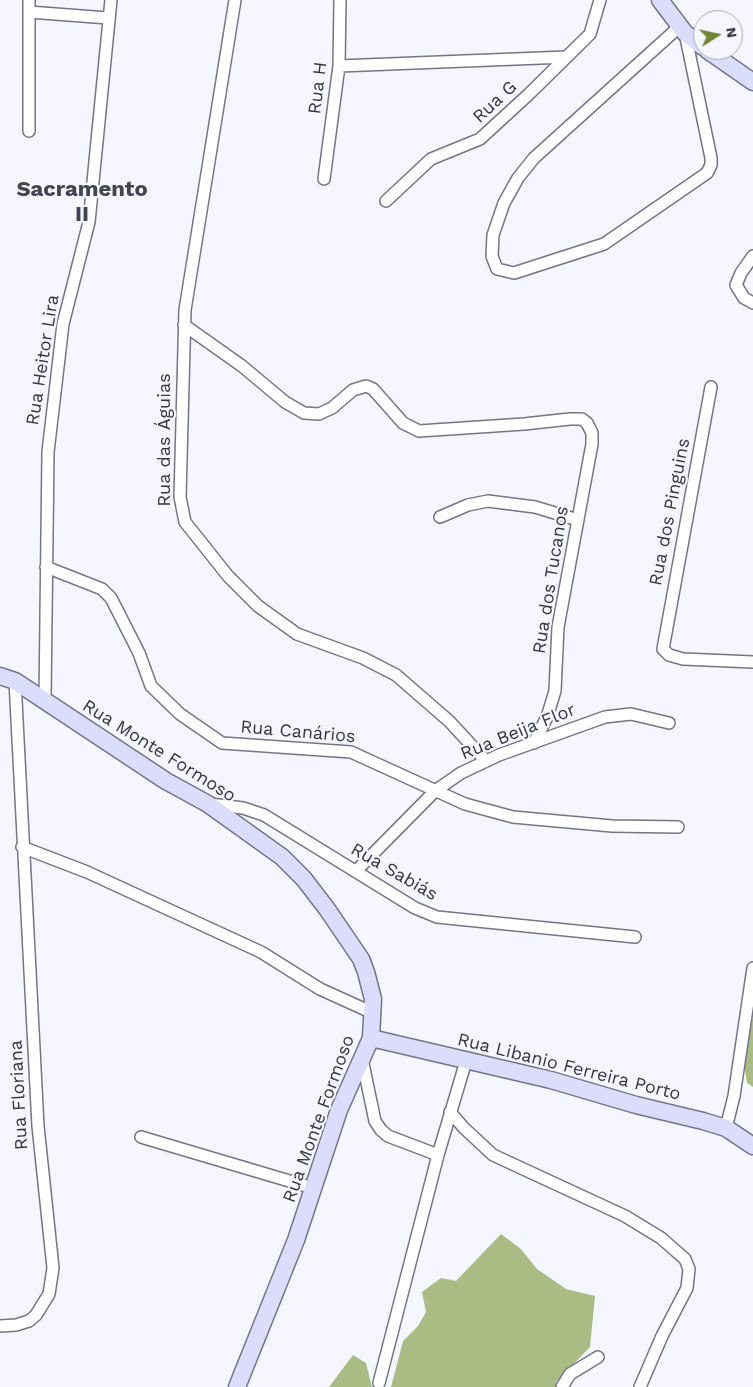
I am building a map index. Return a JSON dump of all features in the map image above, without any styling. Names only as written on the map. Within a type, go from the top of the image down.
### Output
[{"type":"street","name":"Rua Heitor Lira","points":[[44,699],[46,483],[54,390],[63,324],[89,222],[102,107],[111,0]]},
{"type":"street","name":"Rua das Águias","points":[[235,0],[188,287],[184,325],[180,497],[185,522],[228,576],[271,616],[297,634],[363,658],[396,675],[449,721],[486,761]]},
{"type":"street","name":"Rua H","points":[[324,179],[340,66],[340,0]]},
{"type":"street","name":"Rua G","points":[[386,201],[431,159],[483,136],[590,34],[600,0]]},
{"type":"street","points":[[660,0],[682,30],[693,39]]},
{"type":"street","points":[[29,131],[29,6],[108,18]]},
{"type":"street","points":[[682,30],[711,158],[711,165],[707,173],[604,244],[514,273],[497,269],[492,256],[494,235],[504,203],[518,178],[534,158],[682,30]]},
{"type":"street","points":[[340,66],[566,57]]},
{"type":"street","points":[[721,60],[753,82]]},
{"type":"street","points":[[753,256],[741,273],[736,285],[744,298],[753,302]]},
{"type":"street","name":"Rua dos Tucanos","points":[[184,325],[242,366],[285,402],[304,413],[319,414],[332,408],[353,390],[366,386],[373,390],[403,423],[419,431],[570,419],[586,421],[592,433],[592,444],[558,627],[553,699],[534,743]]},
{"type":"street","name":"Rua dos Pinguins","points":[[711,387],[663,643],[665,652],[683,659],[753,662]]},
{"type":"street","points":[[440,518],[468,505],[488,501],[535,507],[578,520]]},
{"type":"street","name":"Rua Canários","points":[[46,567],[102,590],[110,598],[139,653],[151,686],[180,714],[222,743],[351,752],[364,756],[434,791],[476,808],[513,816],[612,826],[678,827]]},
{"type":"street","name":"Rua Monte Formoso","points":[[7,678],[44,699],[166,781],[208,804],[282,857],[304,878],[361,960],[370,984],[373,1013],[371,1038],[339,1110],[296,1240],[236,1387]]},
{"type":"street","name":"Rua Floriana","points":[[0,1326],[16,1324],[29,1320],[36,1315],[49,1294],[53,1268],[40,1154],[22,847],[7,678]]},
{"type":"street","name":"Rua Beija Flor","points":[[356,871],[434,791],[455,776],[486,761],[596,720],[619,714],[651,717],[669,723]]},
{"type":"street","name":"Rua Sabiás","points":[[208,804],[243,808],[264,815],[414,908],[437,916],[635,937]]},
{"type":"street","points":[[22,847],[87,872],[254,948],[320,989],[373,1013]]},
{"type":"street","points":[[726,1128],[734,1096],[753,968]]},
{"type":"street","name":"Rua Libanio Ferreira Porto","points":[[371,1038],[551,1080],[726,1128],[753,1146]]},
{"type":"street","points":[[362,1059],[375,1121],[381,1130],[388,1136],[438,1155]]},
{"type":"street","points":[[379,1383],[438,1155],[466,1061]]},
{"type":"street","points":[[450,1112],[493,1155],[625,1216],[660,1238],[685,1260],[689,1269],[688,1288],[662,1336],[640,1387]]},
{"type":"street","points":[[141,1137],[313,1188]]},
{"type":"street","points":[[562,1387],[570,1374],[598,1357]]},
{"type":"green space","points":[[753,1017],[753,1087],[747,1083],[742,1051]]},
{"type":"green space","points":[[501,1234],[521,1249],[537,1269],[566,1289],[595,1296],[590,1347],[556,1382],[557,1387],[391,1387],[403,1341],[418,1326],[426,1312],[422,1292],[441,1278],[456,1281]]},
{"type":"green space","points":[[353,1355],[366,1363],[372,1387],[329,1387]]},
{"type":"district","name":"Sacramento II","points":[[82,202]]}]
